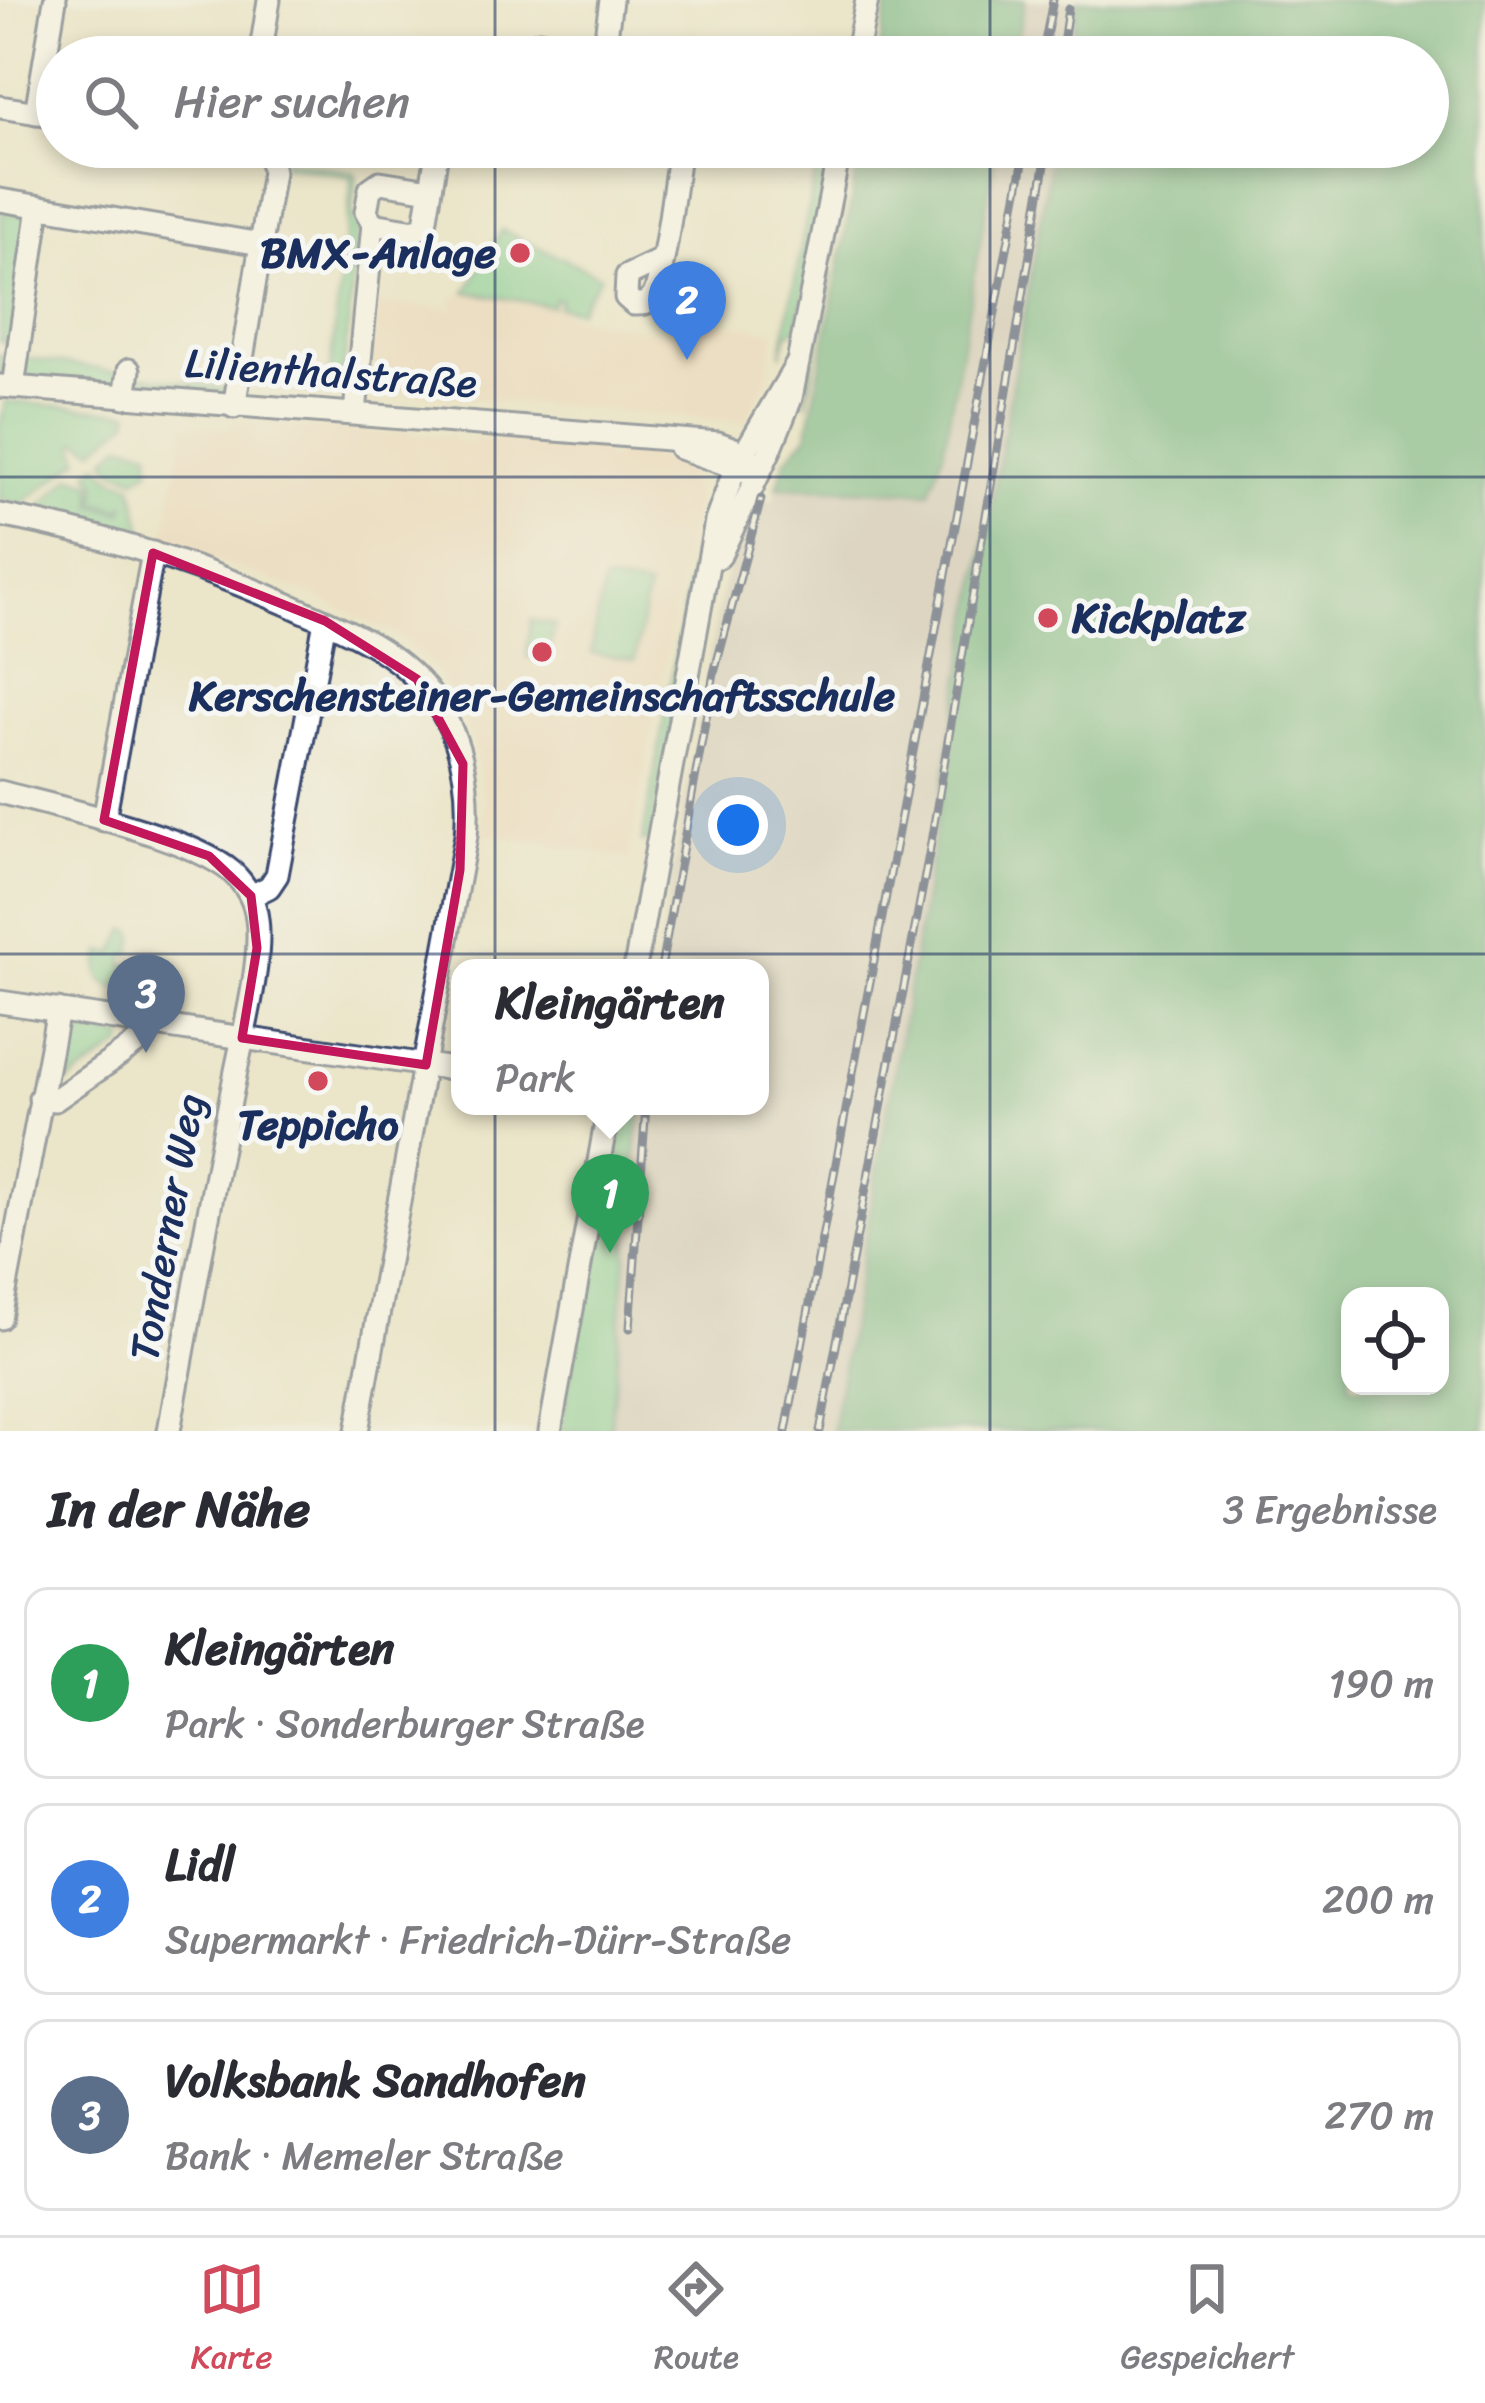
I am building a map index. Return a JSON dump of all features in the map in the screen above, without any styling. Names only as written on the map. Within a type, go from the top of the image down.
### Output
[{"type":"street","points":[[52,36],[55,0]]},
{"type":"street","points":[[263,36],[269,0]]},
{"type":"street","points":[[611,0],[613,36]]},
{"type":"street","points":[[860,36],[867,0]]},
{"type":"street","points":[[0,107],[36,112]]},
{"type":"street","points":[[234,406],[271,168]]},
{"type":"street","points":[[373,224],[415,231],[425,224],[434,168]]},
{"type":"street","points":[[661,260],[676,168]]},
{"type":"street","points":[[708,579],[786,412],[830,250],[838,168]]},
{"type":"street","points":[[355,413],[373,224],[366,212],[370,189],[380,182],[430,194]]},
{"type":"street","points":[[0,200],[261,244]]},
{"type":"street","points":[[6,386],[39,207]]},
{"type":"street","points":[[637,959],[716,521],[740,461],[798,362]]},
{"type":"street","points":[[125,397],[129,370]]},
{"type":"street","name":"Lilienthalstraße","points":[[6,386],[234,406],[279,398],[321,401],[355,413],[656,440],[740,461],[759,473]]},
{"type":"street","points":[[0,514],[153,553],[250,587],[384,652],[417,679],[442,711],[463,764],[466,836],[357,1431]]},
{"type":"street","points":[[104,820],[153,553]]},
{"type":"street","points":[[0,792],[104,820],[209,856],[234,873],[251,896],[269,887],[277,874],[325,621]]},
{"type":"street","name":"Tonderner Weg","points":[[169,1431],[257,948],[251,896]]},
{"type":"street","points":[[0,1002],[451,1069]]},
{"type":"street","points":[[0,1318],[58,1010]]},
{"type":"street","points":[[40,1098],[55,1100],[141,1040],[143,1023]]},
{"type":"street","points":[[550,1431],[607,1115]]},
{"type":"highlighted area","points":[[153,553],[325,621],[417,679],[463,764],[460,870],[426,1065],[242,1038],[257,948],[251,896],[209,856],[104,820]]},
{"type":"shaded area","points":[[1027,0],[1078,0],[1072,36],[1021,36]]},
{"type":"shaded area","points":[[995,168],[1050,168],[830,1431],[610,1431],[639,1115],[769,1115],[769,959],[658,959],[730,560],[755,498],[773,502],[777,487],[932,492],[947,452]]},
{"type":"shaded area","points":[[465,292],[564,308],[561,315],[664,332],[667,312],[776,331],[767,380],[745,422],[370,390],[377,304],[452,308],[453,299]]},
{"type":"shaded area","name":"Kerschensteiner-Gemeinschaftsschule","points":[[233,421],[454,437],[454,442],[473,444],[474,439],[602,448],[610,460],[620,451],[682,463],[696,496],[629,859],[484,833],[477,753],[460,709],[433,667],[400,638],[317,597],[163,542],[185,425],[230,428]]},
{"type":"green space","points":[[888,0],[1025,0],[1018,36],[882,36]]},
{"type":"green space","points":[[1078,0],[1485,0],[1485,1431],[832,1431],[1049,168],[1449,168],[1449,36],[1072,36]]},
{"type":"green space","points":[[301,168],[330,168],[357,177],[352,212],[358,229],[342,388],[328,387],[352,177]]},
{"type":"green space","points":[[816,168],[827,168],[797,328],[788,333],[781,355]]},
{"type":"green space","points":[[857,168],[993,168],[944,451],[930,492],[777,487],[785,460],[807,436]]},
{"type":"green space","points":[[2,211],[31,216],[10,343],[0,342]]},
{"type":"green space","name":"BMX-Anlage","points":[[502,230],[601,276],[578,310],[558,307],[560,300],[554,299],[552,306],[466,292]]},
{"type":"green space","points":[[824,275],[831,275],[806,406],[808,362]]},
{"type":"green space","points":[[0,354],[230,389],[225,394],[0,378]]},
{"type":"green space","points":[[5,401],[130,412],[129,420],[94,450],[79,441],[80,460],[22,504],[0,500],[0,427]]},
{"type":"green space","points":[[122,444],[150,450],[150,469],[136,478],[113,469],[105,459]]},
{"type":"green space","points":[[99,464],[110,476],[133,485],[144,535],[41,506],[72,476],[93,483],[93,505],[122,512],[126,503],[120,509],[96,502],[97,483],[89,472]]},
{"type":"green space","points":[[696,540],[701,541],[700,577],[650,841],[642,842]]},
{"type":"green space","points":[[604,581],[648,588],[635,660],[591,653]]},
{"type":"green space","points":[[531,620],[555,625],[547,662],[526,657]]},
{"type":"green space","points":[[126,929],[133,931],[135,939],[123,963],[131,966],[126,981],[114,988],[101,977],[99,963],[103,951],[114,954]]},
{"type":"green space","points":[[66,1033],[124,1037],[123,1045],[66,1084],[58,1083]]},
{"type":"green space","points":[[618,1115],[639,1115],[610,1431],[560,1431]]},
{"type":"railway","points":[[1046,36],[1053,0]]},
{"type":"railway","points":[[1064,36],[1068,9]]},
{"type":"railway","points":[[786,1431],[1022,168]]},
{"type":"railway","points":[[820,1431],[929,854],[1044,168]]},
{"type":"railway","points":[[663,959],[714,673],[761,499]]},
{"type":"railway","points":[[630,1328],[645,1115]]},
{"type":"place","name":"BMX-Anlage","points":[[520,253]]},
{"type":"place","name":"Lidl","points":[[687,360]]},
{"type":"place","name":"Kickplatz","points":[[1048,618]]},
{"type":"place","name":"Kerschensteiner-Gemeinschaftsschule","points":[[542,652]]},
{"type":"place","name":"Volksbank Sandhofen","points":[[146,1053]]},
{"type":"place","name":"Teppicho","points":[[318,1081]]},
{"type":"place","name":"Kleingärten","points":[[610,1253]]}]
